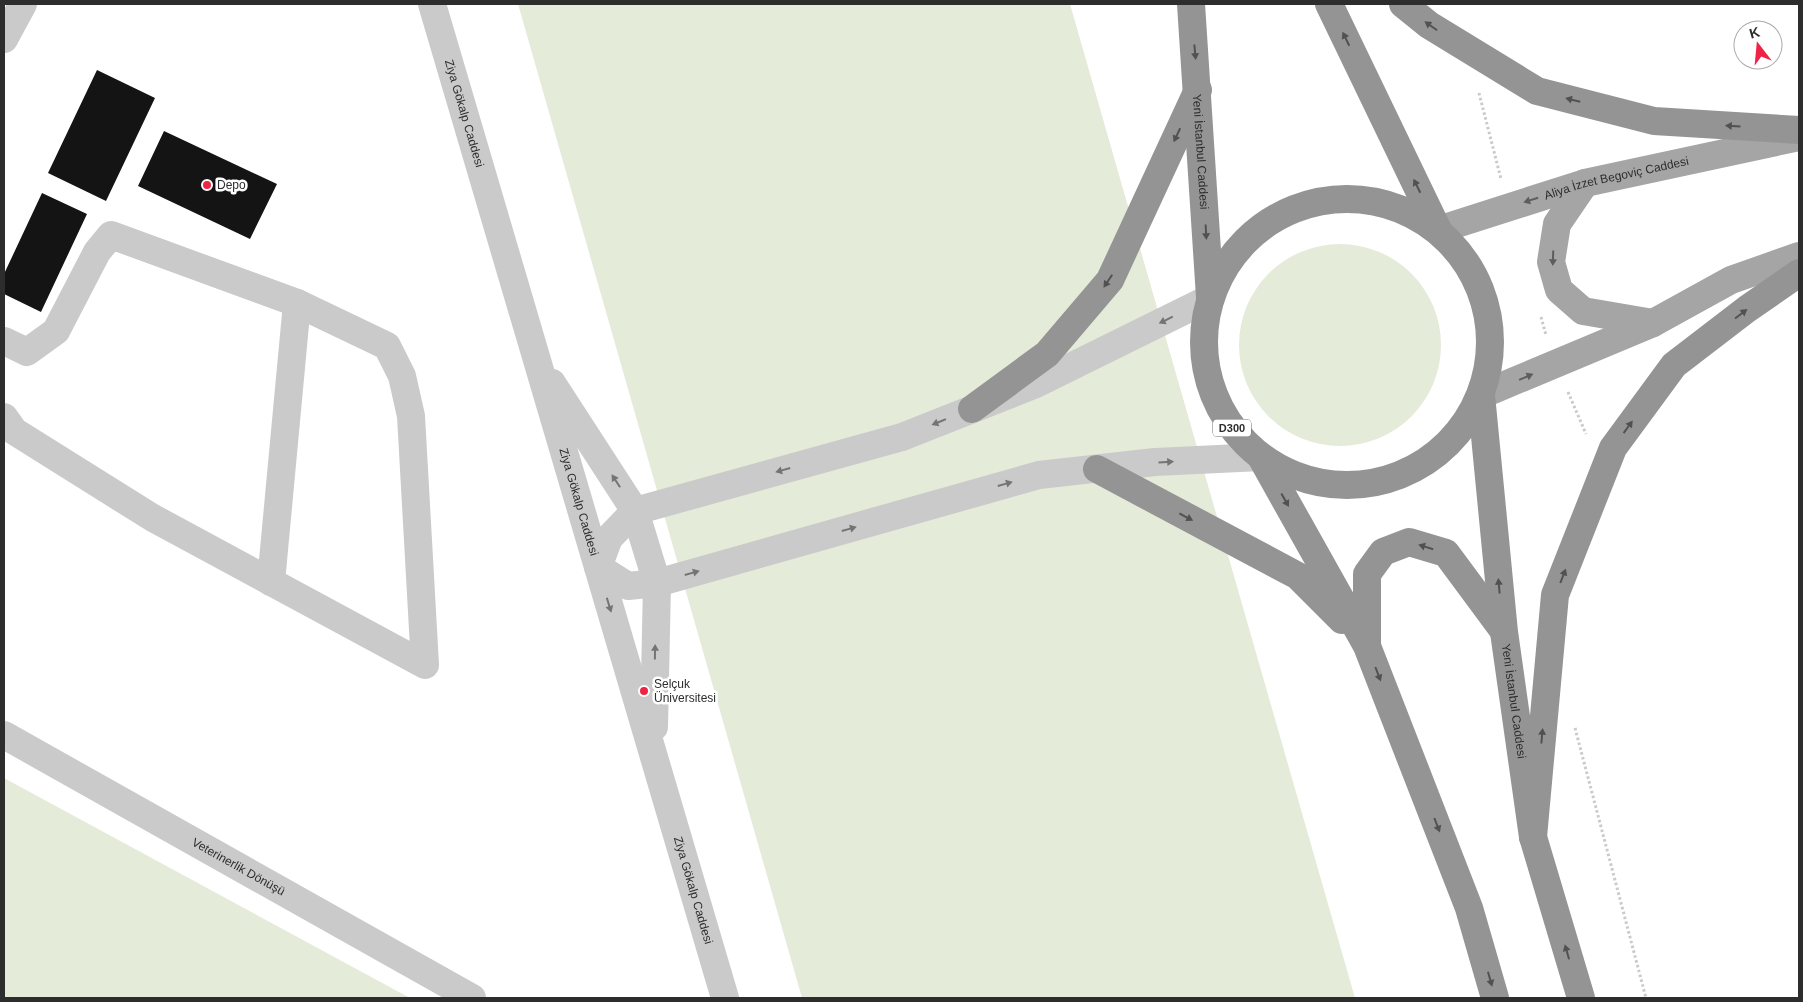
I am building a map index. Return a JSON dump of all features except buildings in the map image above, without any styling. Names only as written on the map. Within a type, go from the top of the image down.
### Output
[{"type":"highway","name":"Yeni İstanbul Caddesi","points":[[1191,4],[1210,298]]},
{"type":"highway","name":"D300","points":[[1329,4],[1438,230]]},
{"type":"highway","points":[[1402,4],[1429,25],[1537,91],[1654,121],[1799,130]]},
{"type":"highway","points":[[972,409],[1046,354],[1110,280],[1198,90]]},
{"type":"highway","name":"D300","points":[[1261,458],[1300,478],[1343,486],[1386,480],[1426,462],[1459,433],[1481,396],[1490,360],[1490,323],[1481,288],[1463,256],[1438,230],[1398,207],[1352,198],[1306,204],[1264,224],[1231,257],[1210,298],[1203,342],[1210,386],[1230,426],[1261,458],[1367,646],[1470,908],[1495,998]]},
{"type":"highway","points":[[1533,837],[1555,595],[1613,448],[1674,365],[1747,309],[1799,274]]},
{"type":"highway","name":"Yeni İstanbul Caddesi","points":[[1481,396],[1504,632],[1533,837],[1581,998]]},
{"type":"highway","points":[[1097,469],[1298,576],[1367,646]]},
{"type":"highway","points":[[1367,646],[1367,574],[1383,552],[1409,542],[1446,553],[1504,632]]},
{"type":"main road","name":"Aliya İzzet Begoviç Caddesi","points":[[1438,230],[1585,183],[1799,137]]},
{"type":"main road","points":[[1585,183],[1557,224],[1551,262],[1559,290],[1583,311],[1653,323]]},
{"type":"main road","points":[[1481,396],[1653,323],[1731,280],[1799,256]]},
{"type":"street","points":[[4,39],[23,4]]},
{"type":"street","name":"Ziya Gökalp Caddesi","points":[[432,4],[725,998]]},
{"type":"street","points":[[4,341],[26,352],[56,331],[97,252],[111,235],[297,303],[387,346],[402,376],[411,416],[425,666],[153,518],[14,431],[4,417]]},
{"type":"street","points":[[1210,298],[1036,384],[902,437],[635,511],[609,538],[598,567],[628,586],[657,583],[1039,475],[1155,462],[1261,458]]},
{"type":"street","points":[[271,582],[297,303]]},
{"type":"street","points":[[536,357],[635,511],[657,583],[653,753]]},
{"type":"street","name":"Veterinerlik Dönüşü","points":[[4,735],[472,998]]},
{"type":"green space","points":[[518,4],[1070,4],[1355,998],[802,998]]},
{"type":"green space","points":[[1330,244],[1350,244],[1379,251],[1412,273],[1434,306],[1441,335],[1441,355],[1434,384],[1412,417],[1379,439],[1350,446],[1330,446],[1301,439],[1268,417],[1246,384],[1239,355],[1239,335],[1246,306],[1268,273],[1301,251]]},
{"type":"green space","points":[[4,778],[410,998],[4,998]]},
{"type":"place","name":"Depo","points":[[207,185]]},
{"type":"place","name":"Selçuk Üniversitesi","points":[[644,691]]}]
